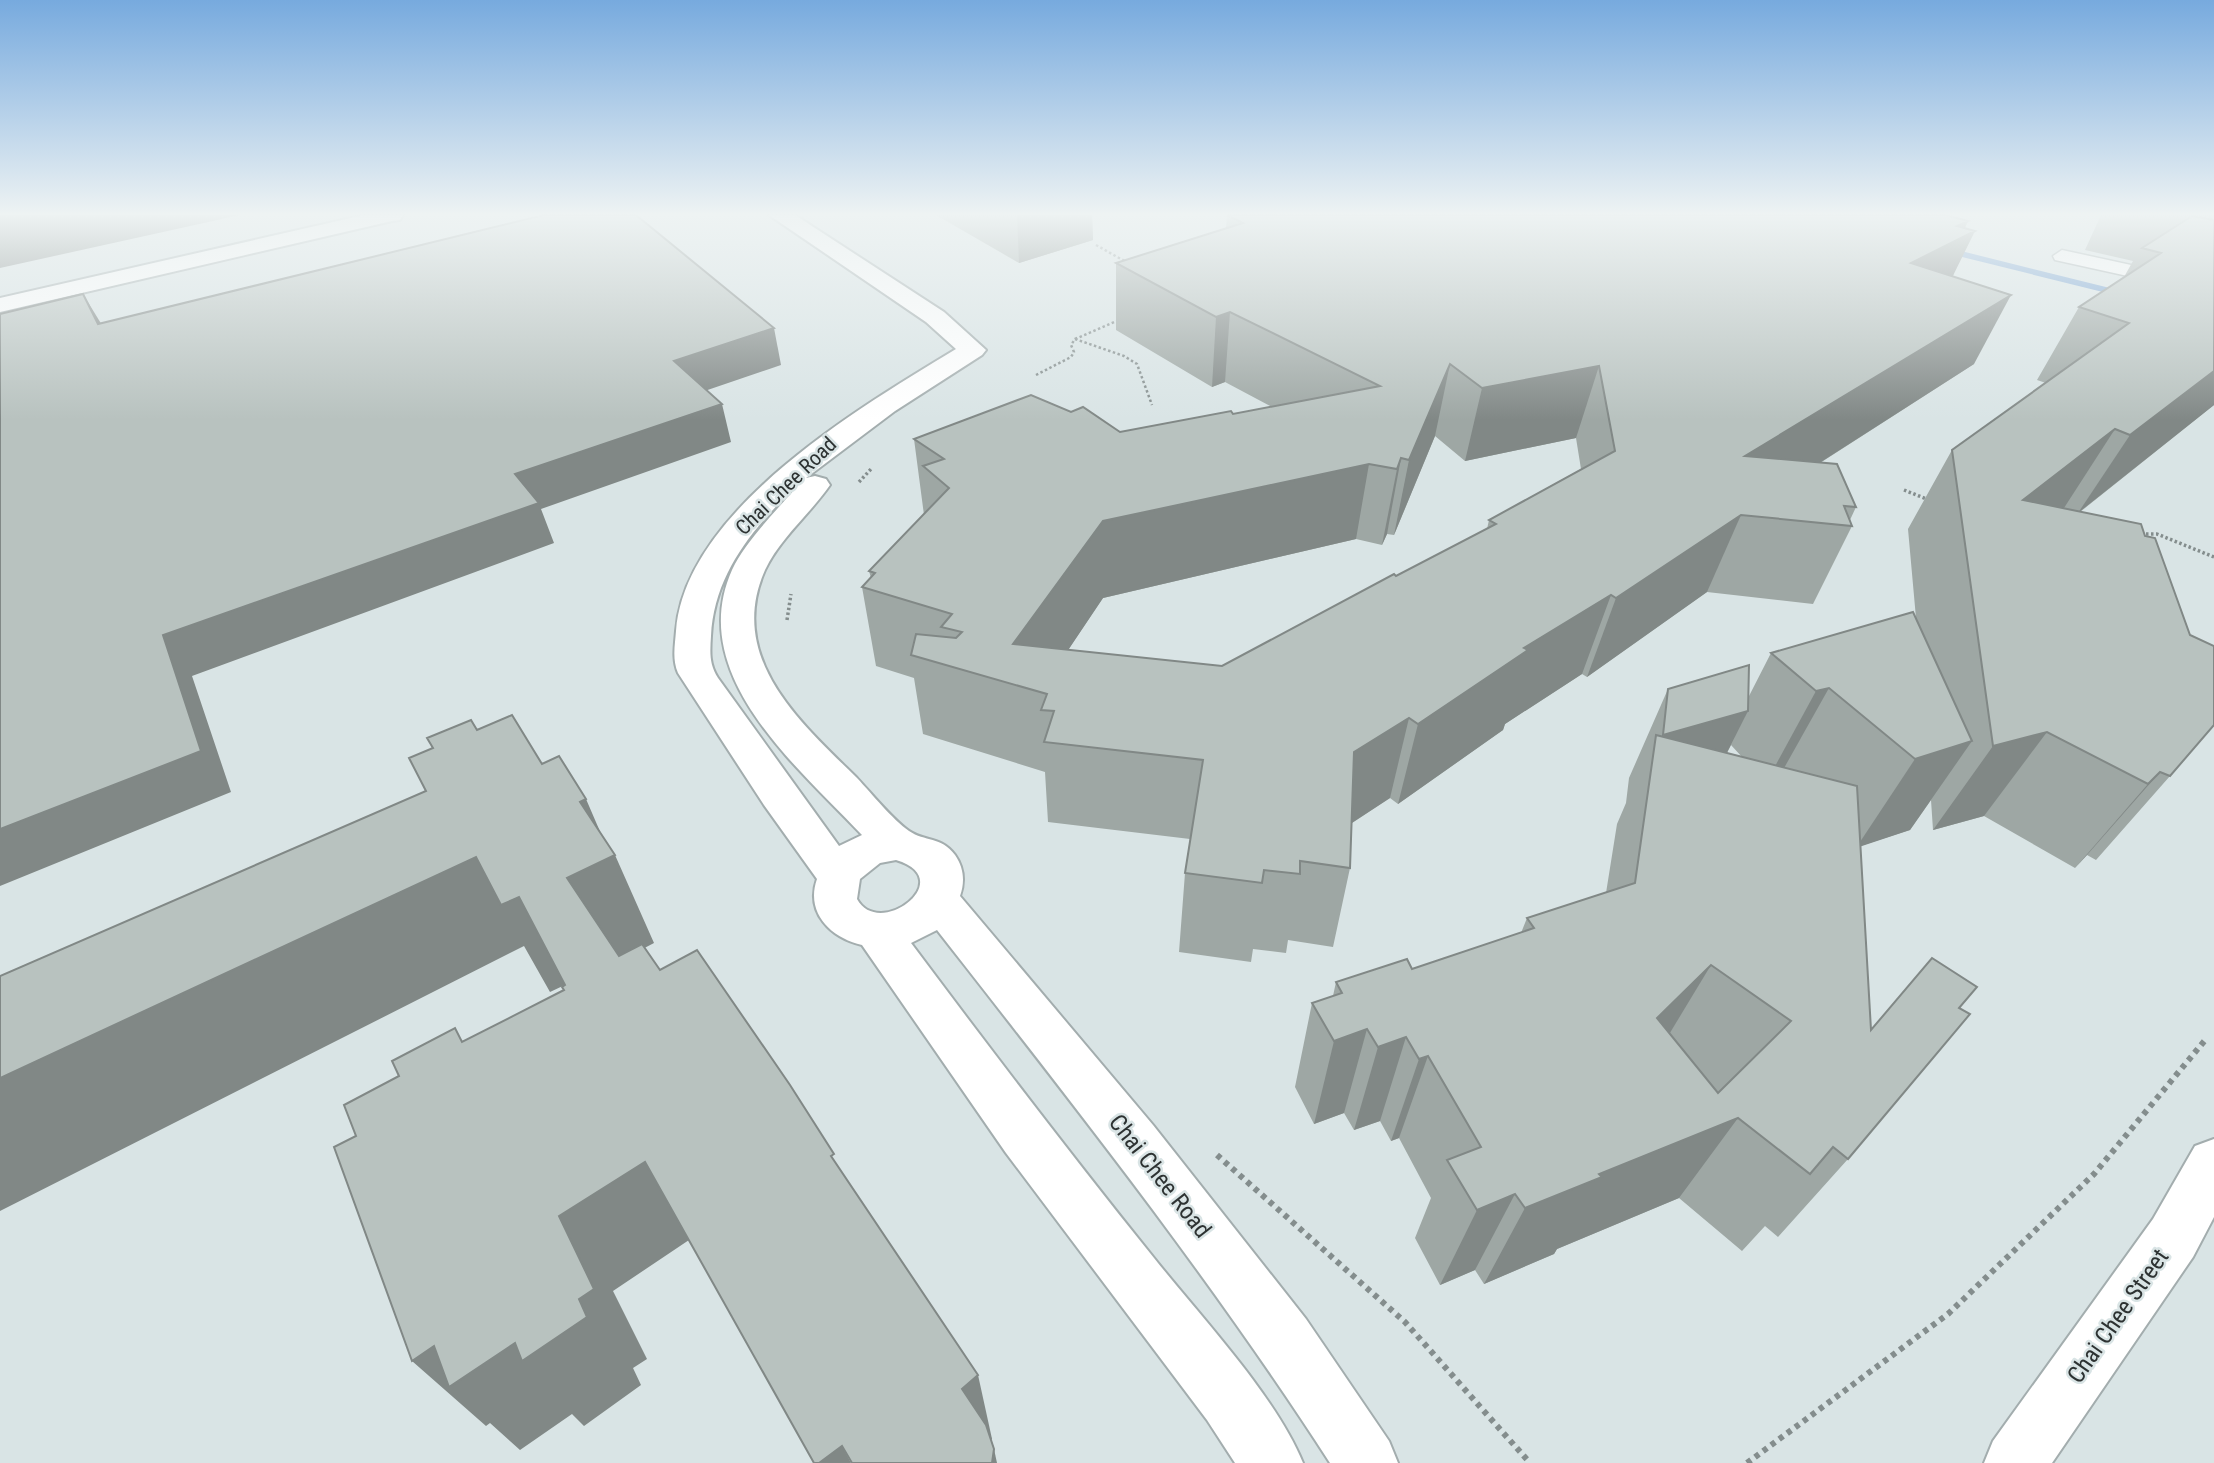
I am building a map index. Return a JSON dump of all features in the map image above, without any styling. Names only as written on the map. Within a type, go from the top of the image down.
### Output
[{"type":"street","points":[[0,305],[94,283]]},
{"type":"street","name":"Chai Chee Road","points":[[838,876],[796,822],[692,663],[693,620],[705,579],[735,534],[794,472],[845,430],[973,350],[935,317],[884,283]]},
{"type":"street","name":"Chai Chee Road","points":[[905,283],[951,313],[995,350],[982,365],[872,437],[821,478],[774,533],[749,569],[737,609],[742,649],[754,685],[780,724],[896,844],[913,846],[937,861],[943,873],[943,887],[938,900],[1135,1142],[1285,1340],[1367,1463]]},
{"type":"street","points":[[896,844],[863,852],[848,862],[838,876],[834,890],[835,905],[844,918],[858,926],[876,930],[896,929],[929,913],[938,900]]},
{"type":"street","points":[[876,930],[1024,1136],[1228,1399],[1272,1463]]},
{"type":"street","name":"Chai Chee Street","points":[[2015,1463],[2173,1238],[2214,1164]]},
{"type":"lane","points":[[2188,283],[2214,289]]},
{"type":"path","points":[[1036,375],[1071,357],[1074,352],[1071,345],[1075,339],[1127,317]]},
{"type":"path","points":[[1075,339],[1124,356],[1137,364],[1152,405]]},
{"type":"path","points":[[853,487],[882,459]]},
{"type":"path","points":[[1904,490],[1940,503]]},
{"type":"path","points":[[2130,534],[2157,534],[2214,557]]},
{"type":"path","points":[[785,630],[791,591]]},
{"type":"path","points":[[1747,1463],[1948,1314],[2094,1174],[2206,1039]]},
{"type":"path","points":[[1209,1148],[1405,1322],[1531,1463]]},
{"type":"building","points":[[265,283],[719,283],[774,328],[674,361],[722,404],[515,474],[539,503],[163,635],[201,751],[0,829],[0,314],[83,294],[98,324]]},
{"type":"building","points":[[1154,283],[1974,283],[2011,295],[1745,456],[1837,464],[1856,507],[1844,506],[1852,526],[1741,515],[1616,598],[1611,595],[1524,648],[1528,650],[1418,724],[1409,718],[1354,752],[1350,868],[1300,861],[1300,874],[1264,870],[1262,883],[1185,873],[1203,760],[1044,742],[1054,711],[1041,710],[1047,694],[911,655],[916,634],[956,638],[962,632],[941,627],[952,614],[862,587],[875,573],[869,571],[949,488],[923,466],[944,459],[914,439],[1031,395],[1071,412],[1083,407],[1120,432],[1380,386],[1230,312],[1216,317]],"holes":[[[1450,364],[1482,388],[1599,366],[1615,451],[1489,520],[1496,524],[1396,576],[1394,574],[1222,666],[1013,644],[1103,521],[1369,464],[1397,469],[1401,458],[1409,460]]]},
{"type":"building","points":[[2115,283],[2214,283],[2214,371],[2130,435],[2115,429],[2023,500],[2141,524],[2145,536],[2155,538],[2190,635],[2214,646],[2214,725],[2170,776],[2160,772],[2148,784],[2047,732],[1993,746],[1952,450],[2129,323],[2079,307]]},
{"type":"building","points":[[1913,612],[1972,741],[1915,759],[1829,688],[1816,691],[1771,653]]},
{"type":"building","points":[[1749,665],[1748,711],[1663,735],[1668,689]]},
{"type":"building","points":[[512,715],[542,764],[559,756],[586,799],[580,802],[615,855],[567,878],[619,956],[642,944],[660,970],[697,950],[790,1085],[834,1154],[831,1156],[978,1375],[962,1389],[986,1425],[994,1449],[992,1463],[852,1463],[842,1446],[819,1463],[814,1463],[645,1162],[559,1216],[594,1289],[579,1299],[587,1317],[522,1361],[515,1343],[449,1387],[434,1346],[412,1361],[334,1147],[356,1136],[344,1105],[399,1076],[392,1061],[455,1028],[462,1042],[564,990],[562,987],[565,985],[519,897],[501,905],[476,857],[0,1078],[0,976],[426,791],[409,758],[433,748],[427,738],[471,720],[477,730]]},
{"type":"building","points":[[1656,735],[1857,786],[1871,1030],[1932,958],[1977,987],[1959,1008],[1970,1014],[1848,1159],[1833,1147],[1810,1174],[1738,1118],[1599,1174],[1602,1177],[1525,1208],[1515,1194],[1477,1210],[1447,1160],[1481,1147],[1428,1056],[1419,1059],[1406,1037],[1378,1047],[1367,1029],[1334,1041],[1312,1003],[1342,993],[1336,982],[1407,959],[1412,969],[1534,928],[1527,918],[1635,883]],"holes":[[[1711,965],[1791,1021],[1718,1093],[1657,1018]]]},
{"type":"waterway","points":[[2080,283],[2123,294]]}]
